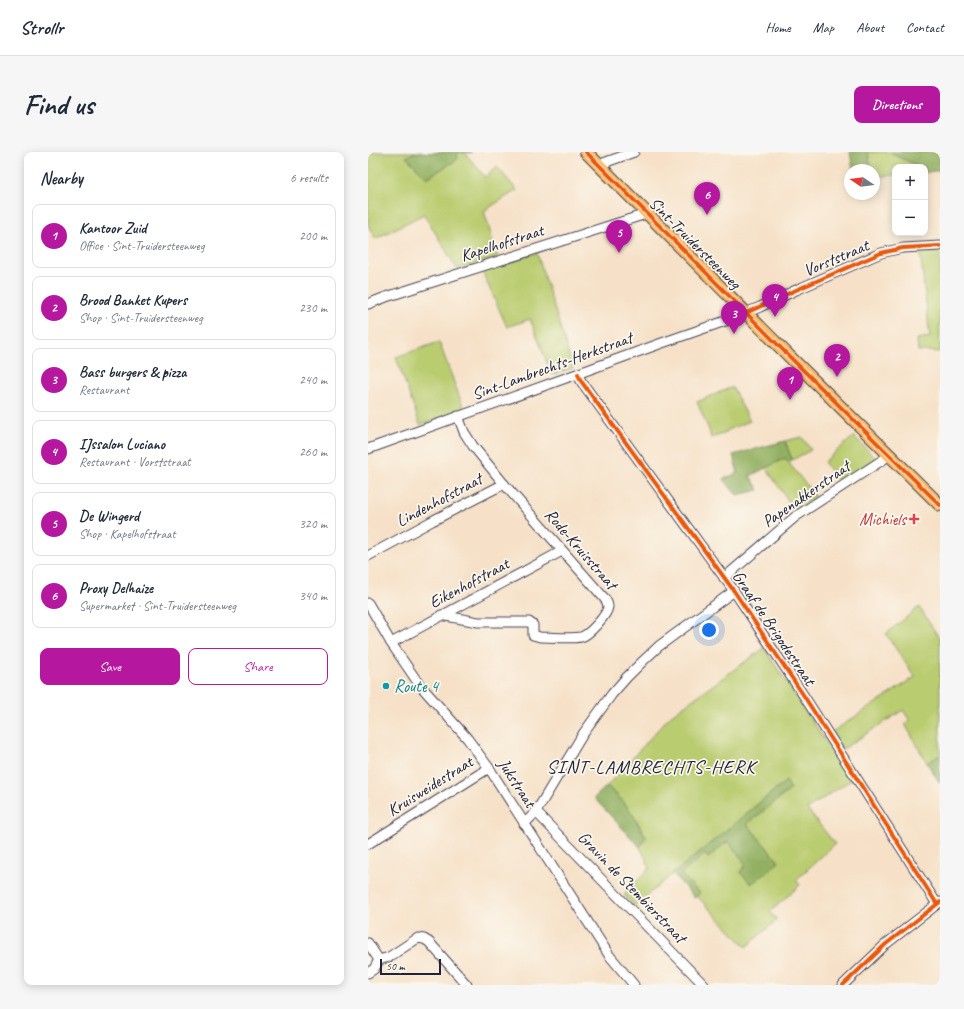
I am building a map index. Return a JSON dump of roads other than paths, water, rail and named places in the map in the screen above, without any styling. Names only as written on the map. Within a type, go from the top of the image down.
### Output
[{"type":"main road","name":"Sint-Truidersteenweg","points":[[586,152],[646,214],[940,505]]},
{"type":"street","points":[[598,165],[634,152]]},
{"type":"street","name":"Kapelhofstraat","points":[[368,304],[646,214]]},
{"type":"street","name":"Vorststraat","points":[[746,313],[881,253],[903,248],[940,246]]},
{"type":"street","name":"Sint-Lambrechts-Herkstraat","points":[[368,449],[746,313]]},
{"type":"street","name":"Graaf de Brigodestraat","points":[[578,374],[581,381],[734,591],[938,903]]},
{"type":"street","name":"Rode-Kruisstraat","points":[[441,615],[478,622],[529,622],[533,625],[533,635],[540,637],[583,637],[605,616],[608,608],[608,604],[605,599],[504,484],[473,446],[464,432],[458,416]]},
{"type":"street","name":"Papenakkerstraat","points":[[724,578],[795,517],[890,455]]},
{"type":"street","name":"Lindenhofstraat","points":[[368,556],[504,484]]},
{"type":"street","name":"Eikenhofstraat","points":[[391,643],[562,551]]},
{"type":"street","points":[[524,824],[536,812],[583,734],[612,694],[627,677],[659,646],[734,591]]},
{"type":"street","name":"Jukstraat","points":[[368,603],[391,643],[419,684],[467,738],[489,768],[609,955],[634,985]]},
{"type":"street","name":"Kruisweidestraat","points":[[368,844],[489,768]]},
{"type":"street","name":"Gravin de Stembierstraat","points":[[536,812],[704,985]]},
{"type":"street","points":[[843,985],[886,944],[938,903]]},
{"type":"street","points":[[368,973],[374,969],[379,960],[389,957],[418,938],[429,942],[468,985]]},
{"type":"street","points":[[368,943],[379,960]]},
{"type":"place","name":"Proxy Delhaize","points":[[707,215]]},
{"type":"place","name":"De Wingerd","points":[[619,253]]},
{"type":"place","name":"IJssalon Luciano","points":[[775,317]]},
{"type":"place","name":"Bass burgers & pizza","points":[[734,334]]},
{"type":"place","name":"Brood Banket Kupers","points":[[837,377]]},
{"type":"place","name":"Kantoor Zuid","points":[[790,400]]},
{"type":"place","name":"Michiels","points":[[914,519]]},
{"type":"place","name":"Route 4","points":[[386,686]]},
{"type":"district","name":"SINT-LAMBRECHTS-HERK","points":[[651,767]]}]
